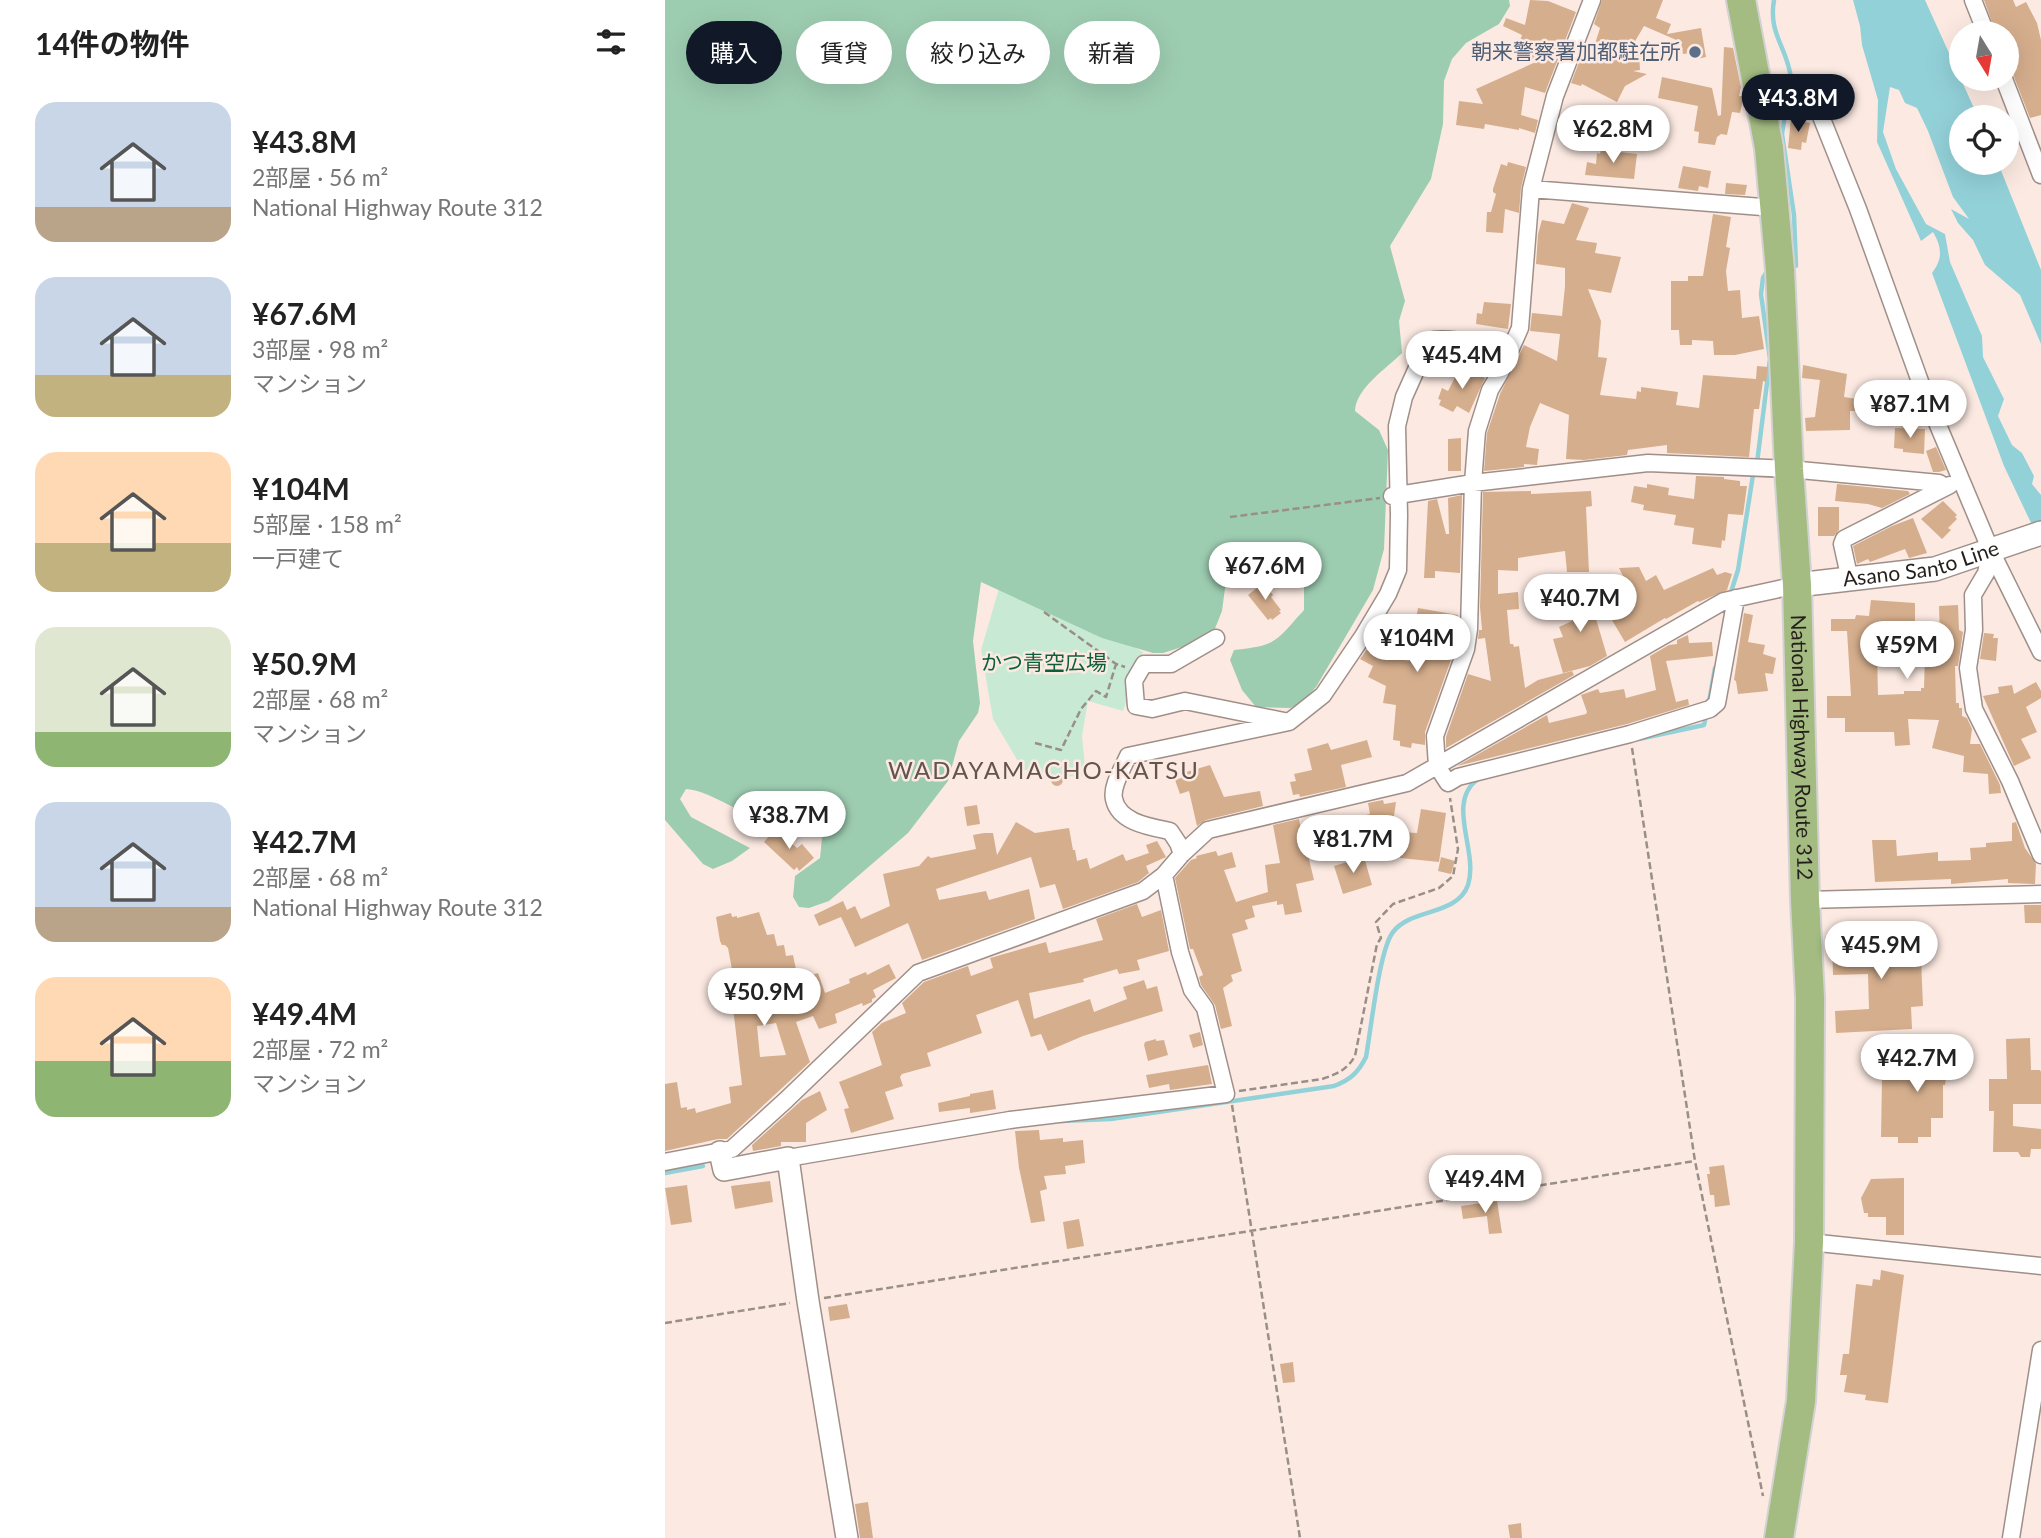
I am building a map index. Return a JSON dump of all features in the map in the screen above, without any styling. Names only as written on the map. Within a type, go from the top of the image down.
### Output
[{"type":"highway","name":"National Highway Route 312","points":[[1741,0],[1769,148],[1775,208],[1797,585],[1810,998],[1809,1242],[1801,1401],[1779,1538]]},
{"type":"main road","name":"Asano Santo Line","points":[[1797,585],[1935,569],[2041,533]]},
{"type":"street","points":[[1591,0],[1555,96],[1531,189],[1520,328],[1490,390],[1477,431],[1469,629],[1466,649],[1435,736],[1437,766],[1448,783],[1458,777],[1630,734],[1710,709],[1717,703],[1736,598]]},
{"type":"street","points":[[1973,0],[1981,21]]},
{"type":"street","points":[[1758,86],[1774,84],[1800,88],[1812,99],[1820,114],[1922,387],[1961,480],[1996,548],[2041,652]]},
{"type":"street","points":[[2009,91],[2041,175]]},
{"type":"street","points":[[1531,189],[1775,208]]},
{"type":"street","points":[[1182,854],[1170,831],[1134,821],[1122,812],[1114,799],[1116,783],[1128,756],[1289,722],[1323,695],[1388,594],[1398,570],[1395,496],[1397,426],[1404,397],[1425,350],[1434,340],[1449,339],[1497,353],[1505,359]]},
{"type":"street","points":[[1395,496],[1473,483],[1648,464],[1789,469],[1939,483],[1945,487]]},
{"type":"street","points":[[1850,580],[1842,544],[1844,539],[1961,480]]},
{"type":"street","points":[[1996,548],[1973,595],[1974,630],[1968,668],[1974,709],[2010,781],[2041,855]]},
{"type":"street","points":[[665,1162],[732,1149],[918,973],[1143,891],[1164,875],[1208,830],[1407,783],[1724,601],[1797,585]]},
{"type":"street","points":[[1216,638],[1171,664],[1144,664],[1134,681],[1136,706],[1151,709],[1185,701],[1289,722]]},
{"type":"street","points":[[720,1152],[724,1170],[1010,1120],[1229,1100],[1205,1008],[1192,990],[1179,951],[1164,875]]},
{"type":"street","points":[[1805,900],[2041,894]]},
{"type":"street","points":[[788,1158],[808,1301],[847,1538]]},
{"type":"street","points":[[1809,1242],[2041,1266]]},
{"type":"street","points":[[2011,1538],[2041,1350]]},
{"type":"path","points":[[1230,517],[1395,496]]},
{"type":"path","points":[[1044,612],[1116,664],[1138,672]]},
{"type":"path","points":[[1035,743],[1061,750],[1081,709],[1095,691],[1106,697],[1116,664]]},
{"type":"path","points":[[1630,734],[1695,1161],[1763,1498]]},
{"type":"path","points":[[1300,1538],[1229,1100],[1322,1079],[1335,1075],[1350,1064],[1355,1056],[1377,944],[1381,938],[1376,922],[1393,904],[1439,888],[1453,876],[1458,849],[1448,783]]},
{"type":"path","points":[[665,1323],[1695,1161]]},
{"type":"green space","points":[[665,0],[1509,0],[1510,6],[1499,24],[1466,43],[1452,59],[1444,81],[1443,124],[1431,179],[1390,246],[1405,301],[1399,321],[1402,353],[1366,387],[1355,411],[1379,430],[1388,450],[1384,549],[1373,590],[1316,687],[1300,704],[1290,708],[1256,707],[1242,690],[1230,660],[1234,650],[1268,644],[1275,640],[1304,610],[1304,558],[1297,550],[1251,551],[1229,558],[1222,611],[1214,631],[1207,639],[1163,653],[1153,653],[1102,638],[981,582],[973,641],[980,703],[978,713],[959,741],[948,781],[908,833],[829,901],[809,908],[799,907],[793,897],[795,876],[820,858],[822,838],[805,825],[747,812],[686,789],[680,799],[691,817],[750,848],[732,861],[713,869],[703,864],[665,820]]},
{"type":"green space","name":"かつ青空広場","points":[[1003,575],[1143,652],[1123,711],[1088,701],[1082,736],[1086,775],[1043,779],[1022,768],[993,719],[981,650]]},
{"type":"water","points":[[1853,0],[1925,0],[1949,53],[1949,91],[1966,91],[1973,105],[1949,105],[1949,175],[2003,175],[2041,270],[2041,344],[2020,295],[1985,265],[1973,240],[1958,223],[1951,209],[1969,219],[1953,197],[1917,108],[1905,103],[1899,90],[1890,87],[1883,132],[1896,169],[1926,224],[1945,234],[1950,262],[1982,336],[1983,357],[2004,399],[1998,416],[2012,445],[2022,453],[2034,476],[2032,484],[2041,495],[2041,544],[2004,466],[1932,273],[1940,258],[1938,243],[1933,232],[1921,241],[1877,142],[1878,100],[1862,45]]},
{"type":"building","points":[[1530,0],[1548,1],[1576,12],[1545,93],[1525,87],[1521,115],[1538,120],[1535,133],[1485,124],[1484,129],[1456,125],[1459,101],[1483,104],[1476,89],[1538,61],[1523,55],[1523,45],[1519,44],[1522,35],[1503,26],[1506,18],[1525,25]]},
{"type":"building","points":[[1602,0],[1663,0],[1656,18],[1671,24],[1667,34],[1701,28],[1706,57],[1693,60],[1692,53],[1683,54],[1681,42],[1644,26],[1627,55],[1639,54],[1640,70],[1633,71],[1647,74],[1625,86],[1617,102],[1582,84],[1571,83],[1585,47],[1593,50],[1600,28],[1594,24]]},
{"type":"building","points":[[1984,0],[2013,0],[2016,7],[2026,2],[2037,23],[2041,40],[2041,115],[2030,118],[2019,90],[2019,21],[1992,21]]},
{"type":"building","points":[[1724,47],[1733,48],[1741,87],[1739,96],[1742,96],[1743,100],[1740,113],[1732,112],[1727,135],[1721,134],[1717,137],[1715,145],[1698,143],[1699,132],[1694,131],[1698,106],[1658,98],[1662,77],[1712,88],[1718,116],[1721,115]]},
{"type":"building","points":[[1791,119],[1810,123],[1806,143],[1802,142],[1801,150],[1788,148]]},
{"type":"building","points":[[1601,150],[1637,154],[1634,179],[1585,175],[1587,162],[1596,164],[1597,153],[1600,154]]},
{"type":"building","points":[[1508,162],[1526,167],[1519,213],[1505,209],[1503,233],[1486,232],[1487,212],[1491,212],[1496,194],[1493,189],[1501,164],[1507,166]]},
{"type":"building","points":[[1683,166],[1711,171],[1708,188],[1699,186],[1698,191],[1678,188]]},
{"type":"building","points":[[1726,183],[1747,185],[1745,195],[1725,194]]},
{"type":"building","points":[[1572,203],[1589,208],[1576,240],[1597,243],[1595,253],[1621,257],[1611,293],[1588,289],[1601,321],[1598,357],[1607,358],[1600,395],[1636,399],[1637,391],[1641,392],[1641,387],[1678,392],[1676,405],[1699,408],[1703,375],[1756,379],[1757,366],[1768,367],[1759,409],[1754,409],[1749,457],[1667,453],[1667,445],[1628,450],[1627,455],[1584,460],[1566,459],[1569,415],[1540,403],[1530,427],[1526,447],[1539,449],[1537,465],[1524,464],[1524,467],[1484,471],[1487,433],[1500,394],[1524,345],[1557,361],[1560,334],[1530,331],[1532,313],[1562,316],[1565,286],[1565,268],[1536,264],[1538,234],[1542,220],[1564,224]]},
{"type":"building","points":[[1713,214],[1731,217],[1726,247],[1730,248],[1726,271],[1728,291],[1740,290],[1742,318],[1759,316],[1764,349],[1735,355],[1714,355],[1713,341],[1692,340],[1692,345],[1680,345],[1679,330],[1671,330],[1671,281],[1688,281],[1688,276],[1703,276]]},
{"type":"building","points":[[1484,302],[1511,304],[1508,329],[1476,324],[1477,313],[1482,314]]},
{"type":"building","points":[[1803,365],[1847,374],[1844,397],[1857,399],[1857,411],[1850,411],[1850,430],[1806,431],[1805,418],[1815,417],[1820,380],[1802,378]]},
{"type":"building","points":[[1461,366],[1485,378],[1469,413],[1457,406],[1453,412],[1439,405],[1442,388],[1448,391]]},
{"type":"building","points":[[1895,428],[1925,429],[1924,454],[1903,452],[1903,449],[1894,448]]},
{"type":"building","points":[[1461,438],[1461,471],[1448,471],[1448,439]]},
{"type":"building","points":[[1936,447],[1946,470],[1933,472],[1926,451]]},
{"type":"building","points":[[1696,476],[1724,477],[1740,481],[1740,486],[1747,486],[1743,515],[1728,514],[1725,541],[1722,540],[1721,548],[1692,544],[1694,528],[1674,525],[1676,515],[1643,510],[1644,505],[1631,502],[1634,486],[1647,488],[1647,484],[1669,488],[1668,495],[1694,499]]},
{"type":"building","points":[[1837,484],[1908,491],[1910,494],[1882,508],[1835,501]]},
{"type":"building","points":[[1531,491],[1531,494],[1591,491],[1592,506],[1586,507],[1589,572],[1567,572],[1565,551],[1518,558],[1518,571],[1498,570],[1498,594],[1518,592],[1519,609],[1507,610],[1510,644],[1519,646],[1525,688],[1538,680],[1572,671],[1574,675],[1446,748],[1446,737],[1468,674],[1491,681],[1485,638],[1478,639],[1479,630],[1482,630],[1480,607],[1483,492]]},
{"type":"building","points":[[1462,495],[1460,573],[1435,571],[1435,578],[1424,578],[1428,501],[1437,499],[1446,534],[1449,534],[1448,498]]},
{"type":"building","points":[[1943,501],[1957,515],[1957,519],[1942,539],[1921,519]]},
{"type":"building","points":[[1818,507],[1839,507],[1839,530],[1834,536],[1818,536]]},
{"type":"building","points":[[1913,518],[1927,553],[1909,558],[1905,549],[1857,564],[1853,546]]},
{"type":"building","points":[[1639,567],[1646,581],[1656,575],[1664,590],[1713,568],[1717,575],[1725,572],[1732,574],[1727,590],[1698,601],[1625,642],[1606,610],[1632,594],[1619,568]]},
{"type":"building","points":[[1263,583],[1281,610],[1272,620],[1268,620],[1248,595]]},
{"type":"building","points":[[1586,585],[1607,656],[1590,666],[1563,673],[1553,639],[1563,637],[1559,627],[1572,621],[1572,601],[1569,601],[1568,587]]},
{"type":"building","points":[[1871,600],[1915,603],[1915,642],[1940,641],[1939,606],[1958,605],[1959,630],[1963,632],[1958,666],[1955,666],[1956,703],[1959,703],[1962,716],[1967,718],[1972,729],[1970,744],[1980,744],[2000,785],[2001,793],[1989,794],[1988,774],[1963,772],[1964,756],[1932,748],[1939,720],[1908,719],[1910,745],[1895,746],[1894,732],[1845,732],[1845,718],[1827,718],[1827,696],[1851,696],[1847,631],[1831,631],[1831,619],[1869,616]],"holes":[[[1877,653],[1925,656],[1924,688],[1921,688],[1921,691],[1878,695]]]},
{"type":"building","points":[[1418,608],[1458,615],[1456,625],[1459,628],[1456,646],[1425,732],[1425,745],[1412,743],[1411,748],[1400,746],[1400,741],[1393,740],[1396,705],[1383,703],[1386,686],[1368,677],[1373,666],[1360,659],[1370,645],[1378,650],[1375,655],[1409,661]]},
{"type":"building","points":[[1744,613],[1753,615],[1748,642],[1765,645],[1763,654],[1776,658],[1773,674],[1765,673],[1768,691],[1738,694],[1734,680]]},
{"type":"building","points":[[1984,633],[1994,634],[1993,638],[1998,638],[1996,661],[1980,659]]},
{"type":"building","points":[[1688,635],[1689,643],[1712,642],[1713,656],[1666,661],[1676,702],[1688,699],[1689,705],[1627,724],[1457,766],[1547,715],[1549,723],[1586,714],[1581,695],[1598,689],[1600,693],[1624,689],[1626,698],[1656,690],[1650,656],[1669,645],[1677,644],[1677,640]]},
{"type":"building","points":[[2036,682],[2041,698],[2026,707],[2037,732],[2021,739],[2031,758],[2014,766],[1983,696],[1999,693],[1998,687],[2012,685],[2014,694]]},
{"type":"building","points":[[1367,740],[1372,757],[1341,765],[1346,787],[1300,797],[1299,794],[1293,795],[1290,782],[1296,781],[1294,774],[1312,770],[1307,749],[1328,743],[1331,750]]},
{"type":"building","points":[[1210,765],[1224,797],[1260,791],[1263,806],[1206,820],[1197,826],[1189,791],[1180,794],[1175,780],[1184,777],[1183,773]]},
{"type":"building","points":[[1057,774],[1063,780],[1057,786],[1051,780]]},
{"type":"building","points":[[1383,800],[1384,804],[1396,802],[1392,830],[1307,851],[1314,880],[1296,884],[1302,912],[1285,915],[1283,904],[1277,905],[1277,901],[1252,906],[1255,917],[1245,920],[1248,929],[1232,934],[1242,971],[1231,975],[1233,981],[1223,988],[1232,1026],[1221,1029],[1215,1005],[1201,985],[1199,977],[1203,975],[1193,949],[1190,949],[1175,878],[1191,860],[1197,858],[1196,856],[1216,851],[1218,856],[1232,852],[1236,867],[1224,870],[1236,902],[1268,892],[1265,865],[1280,863],[1273,825],[1299,819],[1301,831],[1370,814],[1368,803]]},
{"type":"building","points":[[977,805],[980,824],[967,826],[964,807]]},
{"type":"building","points":[[1421,809],[1446,813],[1439,862],[1400,858],[1402,845],[1399,832],[1417,833]]},
{"type":"building","points":[[1016,822],[1035,833],[1069,828],[1077,861],[1087,858],[1090,869],[1123,854],[1126,861],[1149,853],[1146,845],[1157,841],[1166,857],[1146,866],[1149,873],[1138,882],[1063,909],[1055,884],[1040,888],[1031,857],[936,889],[939,900],[986,891],[989,900],[1029,889],[1035,919],[922,960],[908,923],[855,947],[841,917],[819,926],[814,915],[843,901],[847,910],[855,906],[861,919],[890,906],[883,874],[919,866],[928,856],[931,858],[976,849],[973,835],[993,833],[997,855]]},
{"type":"building","points":[[2016,822],[2025,848],[2036,864],[2035,884],[2008,883],[2008,879],[1951,884],[1951,879],[1875,882],[1872,840],[1896,840],[1897,856],[1938,852],[1938,861],[1971,860],[1970,848],[1986,847],[1986,843],[2012,841],[2012,823]]},
{"type":"building","points":[[775,829],[797,848],[802,844],[814,858],[799,871],[797,867],[794,870],[764,842]]},
{"type":"building","points":[[1364,857],[1372,885],[1343,894],[1334,866]]},
{"type":"building","points":[[1441,857],[1455,861],[1451,874],[1438,871]]},
{"type":"building","points":[[1137,904],[1142,917],[1161,910],[1169,951],[1137,960],[1140,970],[1119,974],[1117,969],[1083,979],[1084,982],[1029,993],[1034,1019],[1090,999],[1094,1012],[1127,999],[1123,987],[1144,980],[1147,989],[1157,986],[1163,1011],[1083,1036],[1048,1051],[1041,1034],[1031,1037],[1018,1000],[976,1015],[982,1033],[927,1053],[931,1066],[902,1074],[900,1077],[903,1086],[885,1092],[894,1119],[851,1133],[844,1109],[849,1108],[839,1082],[882,1065],[872,1032],[882,1023],[906,1013],[902,1003],[924,982],[968,966],[971,976],[993,968],[990,958],[1046,942],[1049,953],[1103,940],[1096,919]]},
{"type":"building","points":[[2024,905],[2041,905],[2041,923],[2025,923]]},
{"type":"building","points":[[759,912],[767,935],[774,934],[777,946],[784,945],[786,956],[793,955],[798,979],[818,973],[825,993],[850,983],[849,979],[866,972],[867,975],[889,964],[896,978],[873,990],[876,997],[872,1002],[863,1006],[862,1003],[835,1014],[837,1023],[819,1029],[813,1016],[796,1022],[810,1062],[727,1139],[665,1151],[665,1084],[677,1082],[681,1108],[695,1108],[696,1113],[731,1103],[729,1087],[742,1085],[733,1007],[739,1007],[728,948],[720,941],[716,917],[731,913],[732,917]],"holes":[[[779,974],[789,1008],[760,1017],[757,979]],[[776,1023],[786,1055],[760,1057],[757,1026]]]},
{"type":"building","points":[[1920,935],[1923,1006],[1911,1007],[1912,1029],[1836,1033],[1835,1011],[1869,1009],[1868,974],[1833,975],[1832,938]]},
{"type":"building","points":[[1200,1032],[1203,1045],[1193,1048],[1189,1035]]},
{"type":"building","points":[[2030,1038],[2031,1070],[2041,1072],[2041,1104],[2013,1104],[2013,1126],[2041,1129],[2041,1149],[2031,1149],[2030,1157],[2021,1157],[2018,1152],[1993,1152],[1994,1111],[1989,1111],[1989,1079],[2007,1079],[2006,1039]]},
{"type":"building","points":[[1164,1040],[1168,1055],[1148,1061],[1145,1042]]},
{"type":"building","points":[[1912,1041],[1925,1041],[1925,1045],[1951,1045],[1951,1048],[1954,1048],[1954,1077],[1946,1077],[1943,1085],[1943,1118],[1931,1118],[1931,1137],[1918,1137],[1918,1143],[1898,1143],[1898,1137],[1881,1137],[1882,1079],[1912,1079]]},
{"type":"building","points":[[1208,1065],[1212,1084],[1170,1090],[1169,1084],[1149,1088],[1146,1075]]},
{"type":"building","points":[[993,1090],[996,1109],[970,1113],[970,1108],[939,1112],[938,1103]]},
{"type":"building","points":[[820,1091],[827,1110],[806,1123],[806,1142],[781,1142],[781,1146],[753,1151],[752,1145],[802,1100]]},
{"type":"building","points":[[1039,1130],[1040,1140],[1083,1140],[1085,1163],[1065,1166],[1066,1174],[1044,1176],[1047,1189],[1040,1191],[1045,1221],[1031,1223],[1019,1168],[1015,1131]]},
{"type":"building","points":[[1724,1165],[1730,1205],[1715,1207],[1707,1174],[1710,1174],[1709,1167]]},
{"type":"building","points":[[1904,1178],[1904,1235],[1886,1235],[1886,1217],[1868,1217],[1868,1213],[1864,1213],[1861,1198],[1871,1179]]},
{"type":"building","points":[[770,1181],[773,1202],[735,1209],[731,1186]]},
{"type":"building","points":[[687,1185],[692,1222],[671,1225],[665,1188]]},
{"type":"building","points":[[1497,1201],[1502,1233],[1489,1234],[1487,1216],[1463,1219],[1461,1206]]},
{"type":"building","points":[[1079,1219],[1084,1246],[1067,1249],[1063,1222]]},
{"type":"building","points":[[1881,1270],[1904,1275],[1888,1403],[1865,1400],[1866,1395],[1844,1392],[1847,1375],[1840,1375],[1843,1354],[1849,1354],[1856,1284],[1872,1286],[1873,1279],[1880,1280]]},
{"type":"building","points":[[847,1304],[850,1318],[830,1321],[828,1307]]},
{"type":"building","points":[[1293,1362],[1295,1382],[1283,1383],[1280,1364]]},
{"type":"building","points":[[868,1502],[873,1538],[860,1538],[855,1504]]},
{"type":"building","points":[[1521,1523],[1522,1538],[1510,1538],[1508,1525]]},
{"type":"waterway","points":[[1774,0],[1774,22],[1791,78]]},
{"type":"waterway","points":[[1788,95],[1782,134],[1794,215],[1796,266]]},
{"type":"waterway","points":[[1757,463],[1770,359],[1761,294],[1763,278],[1769,268]]},
{"type":"waterway","points":[[1731,592],[1738,570],[1753,475]]},
{"type":"waterway","points":[[1709,702],[1715,668]]},
{"type":"waterway","points":[[1639,739],[1704,725],[1705,721]]},
{"type":"waterway","points":[[1062,1121],[1111,1119],[1334,1086],[1353,1075],[1366,1057],[1380,972],[1393,932],[1411,919],[1454,902],[1468,885],[1470,857],[1463,814],[1464,801],[1469,789],[1478,779]]},
{"type":"waterway","points":[[665,1173],[703,1166]]},
{"type":"place","name":"朝来警察署加都駐在所","points":[[1695,52]]},
{"type":"district","name":"WADAYAMACHO-KATSU","points":[[1044,771]]}]
